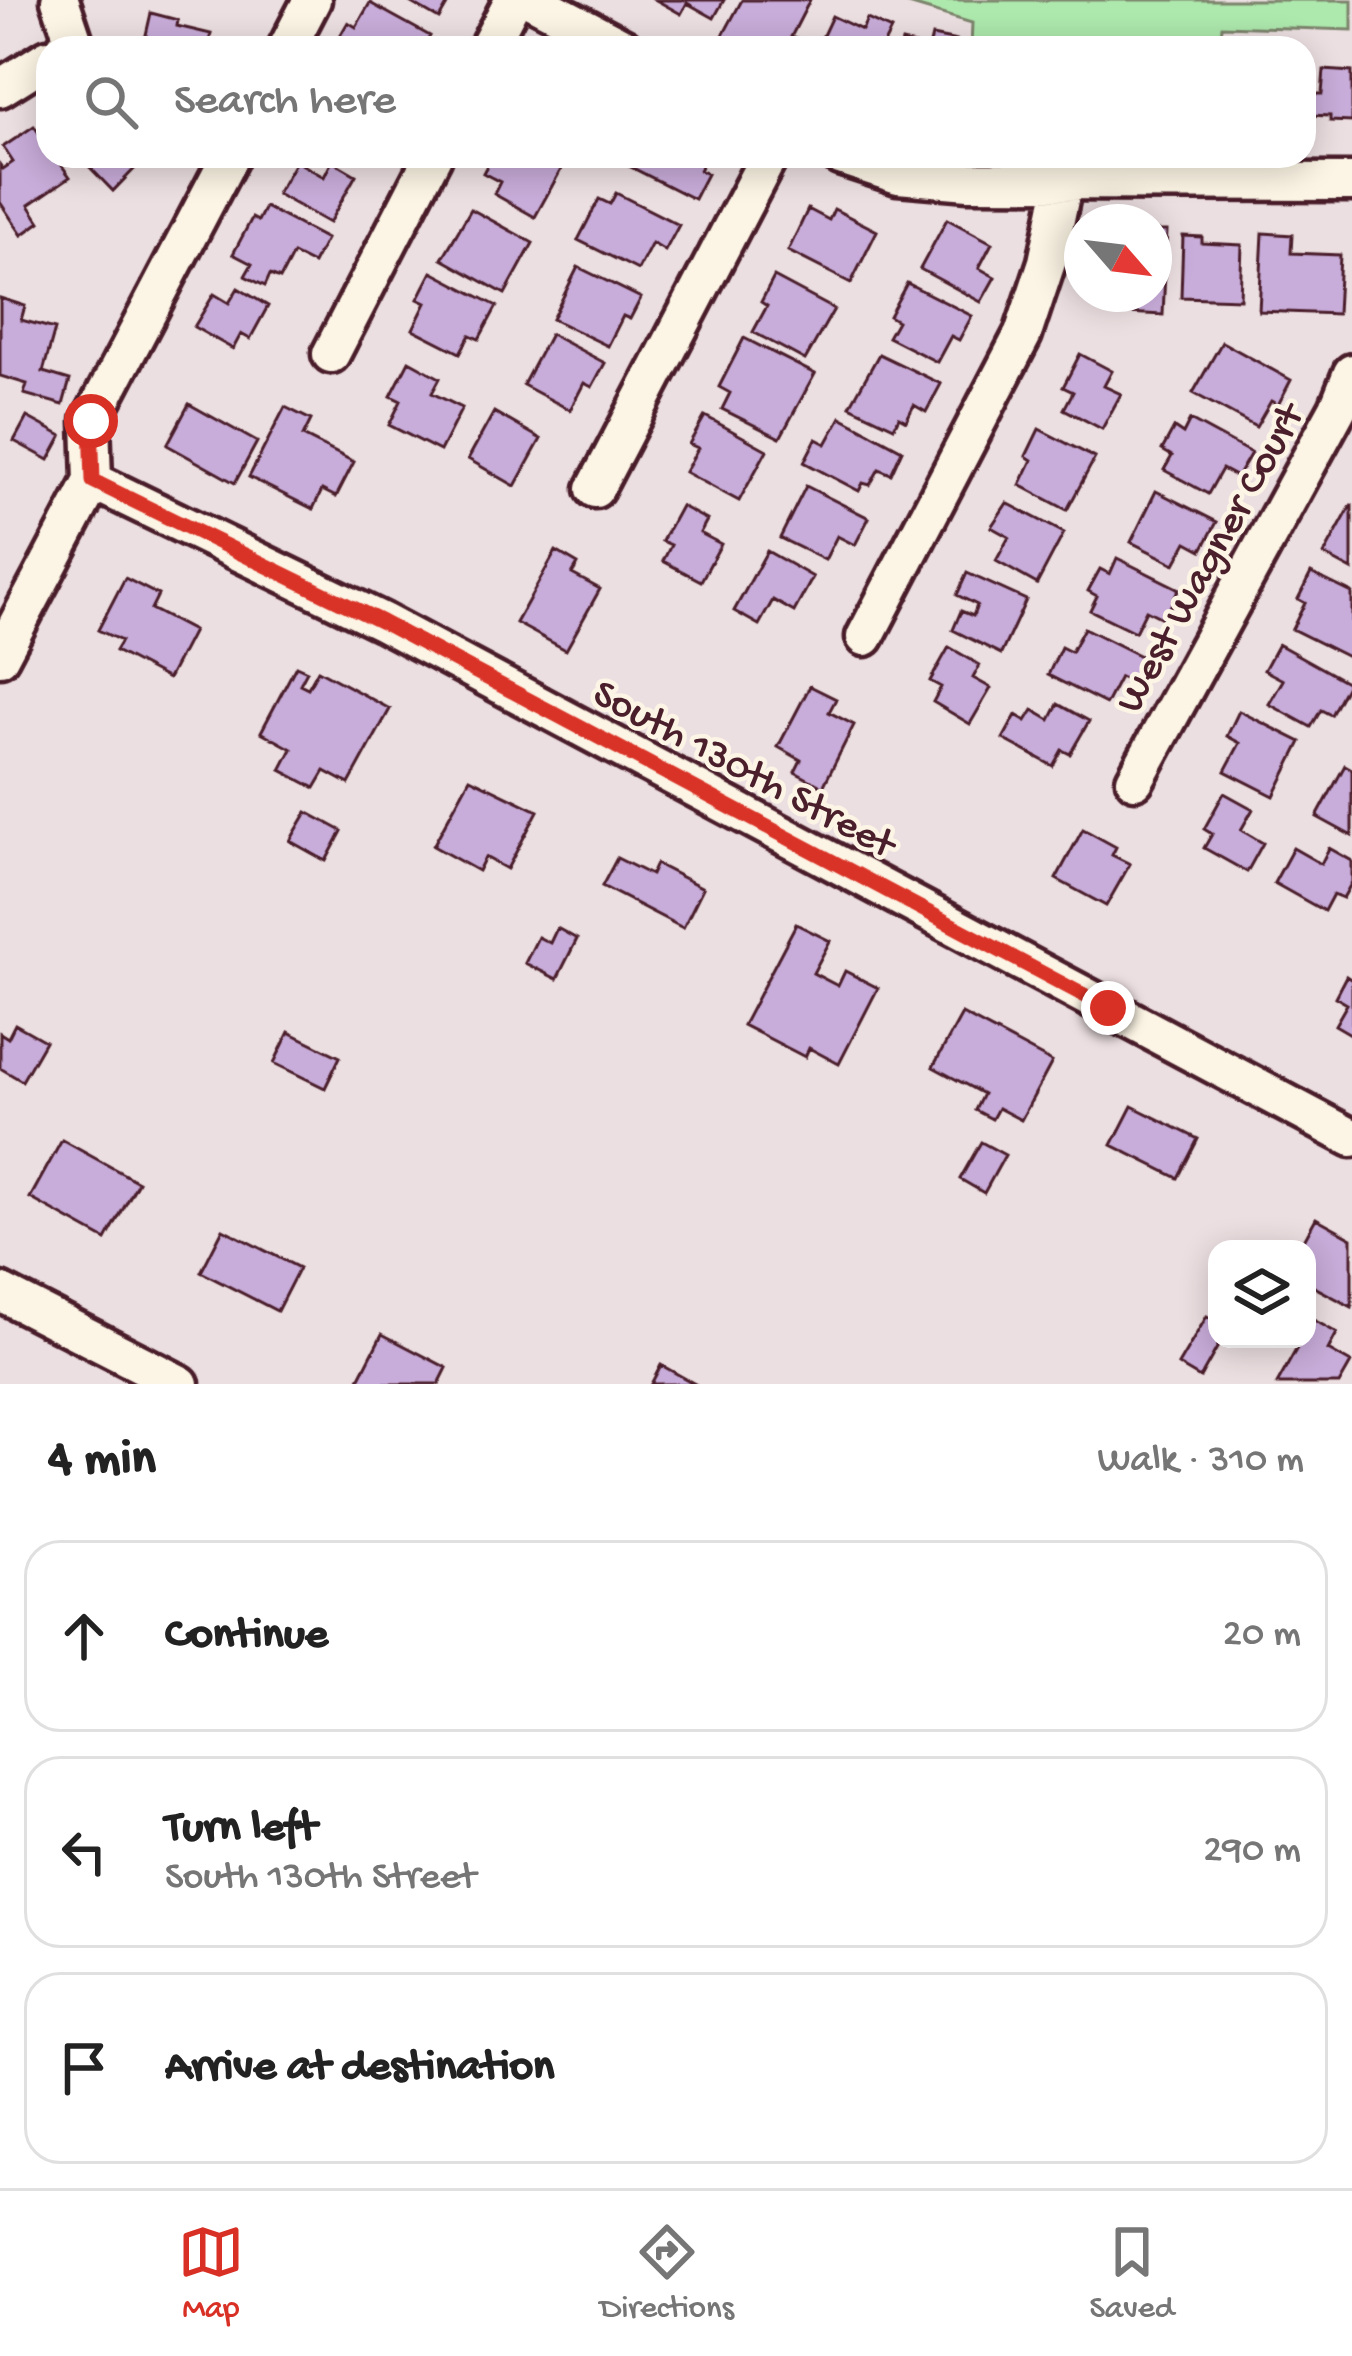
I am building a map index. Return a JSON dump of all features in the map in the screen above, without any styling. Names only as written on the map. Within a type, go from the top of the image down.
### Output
[{"type":"street","points":[[60,0],[61,36]]},
{"type":"street","points":[[293,36],[312,0]]},
{"type":"street","points":[[494,36],[513,0]]},
{"type":"street","points":[[533,0],[601,36]]},
{"type":"street","points":[[0,88],[36,66]]},
{"type":"street","points":[[0,657],[93,481],[91,421],[224,168]]},
{"type":"street","points":[[331,354],[427,168]]},
{"type":"street","points":[[595,489],[763,168]]},
{"type":"street","points":[[877,168],[898,175],[969,181],[1352,182]]},
{"type":"street","points":[[866,637],[1023,334],[1047,262],[1064,180]]},
{"type":"street","name":"West Wagner Court","points":[[1135,780],[1338,408],[1352,373]]},
{"type":"street","name":"South 130th Street","points":[[93,481],[382,622],[1352,1138]]},
{"type":"street","points":[[0,1292],[180,1384]]},
{"type":"green space","points":[[895,0],[1352,0],[1352,30],[1222,26],[1221,36],[971,36],[972,23]]},
{"type":"building","points":[[406,0],[450,0],[439,19]]},
{"type":"building","points":[[656,0],[724,0],[714,18],[687,3],[681,14]]},
{"type":"building","points":[[742,0],[810,0],[792,36],[723,36]]},
{"type":"building","points":[[370,3],[430,36],[340,36],[348,22],[356,27]]},
{"type":"building","points":[[151,13],[178,20],[177,26],[211,34],[210,36],[146,36]]},
{"type":"building","points":[[832,16],[862,30],[867,19],[891,30],[888,36],[823,36]]},
{"type":"building","points":[[1324,70],[1352,72],[1352,122],[1316,115],[1316,94],[1322,94]]},
{"type":"building","points":[[34,126],[36,168],[64,168],[70,177],[29,205],[40,222],[22,235],[0,202],[0,165],[3,169],[13,162],[3,147]]},
{"type":"building","points":[[91,168],[135,168],[113,191]]},
{"type":"building","points":[[292,168],[308,168],[324,177],[328,168],[344,168],[356,175],[329,223],[277,194]]},
{"type":"building","points":[[486,168],[562,168],[535,217],[494,194],[500,182],[483,173]]},
{"type":"building","points":[[633,168],[700,168],[707,174],[694,199]]},
{"type":"building","points":[[616,193],[679,225],[665,251],[652,243],[638,270],[578,240],[599,199],[610,204]]},
{"type":"building","points":[[265,207],[326,239],[313,264],[293,254],[280,279],[270,275],[265,286],[245,276],[252,264],[233,254],[252,218],[258,221]]},
{"type":"building","points":[[471,209],[533,243],[505,294],[442,259]]},
{"type":"building","points":[[808,209],[829,220],[834,209],[877,231],[851,283],[788,251]]},
{"type":"building","points":[[947,219],[992,243],[979,268],[995,277],[981,302],[920,269]]},
{"type":"building","points":[[1263,233],[1292,235],[1291,253],[1340,255],[1337,314],[1259,311]]},
{"type":"building","points":[[1183,236],[1202,237],[1202,243],[1242,245],[1240,299],[1181,297]]},
{"type":"building","points":[[578,267],[641,298],[630,319],[623,316],[608,346],[552,319]]},
{"type":"building","points":[[432,272],[497,306],[479,339],[470,335],[460,353],[413,329],[426,303],[418,299]]},
{"type":"building","points":[[774,277],[834,309],[805,360],[753,332],[767,306],[761,302]]},
{"type":"building","points":[[907,283],[972,316],[959,340],[951,336],[937,362],[888,337],[897,321],[889,316]]},
{"type":"building","points":[[238,288],[268,306],[250,339],[241,334],[233,349],[194,327],[214,294],[229,303]]},
{"type":"building","points":[[0,298],[25,306],[21,320],[55,329],[43,372],[70,380],[63,405],[24,394],[27,384],[0,376]]},
{"type":"building","points":[[550,334],[605,363],[592,387],[584,383],[570,410],[523,385]]},
{"type":"building","points":[[744,338],[815,374],[780,438],[722,409],[730,393],[719,387]]},
{"type":"building","points":[[1222,342],[1291,380],[1278,405],[1271,401],[1256,427],[1193,393]]},
{"type":"building","points":[[879,354],[941,384],[926,412],[914,405],[906,421],[899,417],[894,427],[850,406]]},
{"type":"building","points":[[1080,354],[1112,371],[1104,386],[1121,394],[1102,429],[1064,409],[1073,392],[1063,387]]},
{"type":"building","points":[[409,361],[440,378],[432,393],[462,408],[440,451],[389,425],[401,401],[391,396]]},
{"type":"building","points":[[189,404],[257,442],[235,483],[167,445]]},
{"type":"building","points":[[285,407],[311,420],[303,436],[354,462],[336,497],[322,490],[313,509],[249,477]]},
{"type":"building","points":[[494,412],[541,439],[515,486],[468,459]]},
{"type":"building","points":[[705,416],[767,450],[739,501],[685,472],[698,448],[689,444]]},
{"type":"building","points":[[27,417],[62,436],[49,460],[14,441]]},
{"type":"building","points":[[841,417],[902,450],[891,474],[879,469],[870,485],[863,483],[859,491],[804,462],[816,439],[826,444]]},
{"type":"building","points":[[1190,420],[1251,453],[1237,477],[1222,469],[1208,494],[1164,470],[1172,456],[1162,450],[1174,428],[1183,434]]},
{"type":"building","points":[[1039,429],[1095,458],[1067,510],[1020,485],[1032,460],[1026,456]]},
{"type":"building","points":[[806,486],[869,518],[855,545],[837,536],[825,560],[780,538]]},
{"type":"building","points":[[1156,491],[1217,522],[1202,550],[1187,542],[1175,564],[1131,542]]},
{"type":"building","points":[[1007,503],[1064,533],[1037,584],[996,561],[1009,537],[991,527]]},
{"type":"building","points":[[1352,504],[1352,570],[1324,555]]},
{"type":"building","points":[[681,506],[707,520],[700,533],[721,544],[701,581],[663,561],[671,545],[662,541]]},
{"type":"building","points":[[556,551],[578,564],[572,574],[600,589],[566,650],[516,623]]},
{"type":"building","points":[[767,551],[813,577],[794,612],[773,600],[759,625],[734,611]]},
{"type":"building","points":[[1117,558],[1179,589],[1164,619],[1146,610],[1135,632],[1090,610],[1097,596],[1088,591],[1100,569],[1110,574]]},
{"type":"building","points":[[967,573],[1026,600],[1001,654],[953,630],[961,611],[973,616],[977,605],[957,595]]},
{"type":"building","points":[[1311,573],[1352,593],[1348,657],[1292,629],[1305,603],[1298,599]]},
{"type":"building","points":[[125,578],[158,595],[151,609],[193,631],[168,679],[115,651],[121,641],[98,630]]},
{"type":"building","points":[[1084,628],[1146,659],[1133,683],[1120,677],[1106,704],[1048,675],[1061,647],[1071,652]]},
{"type":"building","points":[[1278,644],[1348,683],[1331,715],[1321,710],[1311,727],[1269,704],[1283,680],[1264,670]]},
{"type":"building","points":[[949,647],[980,665],[973,678],[991,688],[970,724],[933,702],[941,687],[930,681]]},
{"type":"building","points":[[296,666],[307,671],[300,684],[308,688],[318,670],[390,709],[349,784],[325,771],[315,788],[281,770],[292,749],[261,732]]},
{"type":"building","points":[[810,686],[836,699],[829,712],[854,725],[823,787],[795,772],[801,760],[778,747]]},
{"type":"building","points":[[1058,704],[1089,721],[1070,754],[1062,750],[1053,766],[1003,739],[1016,715],[1026,721],[1033,710],[1050,720]]},
{"type":"building","points":[[1239,711],[1301,742],[1274,796],[1225,771],[1240,743],[1227,736]]},
{"type":"building","points":[[1345,765],[1352,769],[1352,836],[1317,817]]},
{"type":"building","points":[[470,778],[538,811],[507,869],[485,857],[478,871],[433,846]]},
{"type":"building","points":[[1224,793],[1253,809],[1241,830],[1263,843],[1247,872],[1204,848],[1212,834],[1204,829]]},
{"type":"building","points":[[307,812],[342,831],[326,861],[290,841]]},
{"type":"building","points":[[1083,829],[1116,847],[1112,855],[1130,864],[1106,906],[1056,879]]},
{"type":"building","points":[[1293,848],[1321,864],[1329,848],[1352,861],[1352,882],[1343,898],[1333,894],[1324,911],[1274,883]]},
{"type":"building","points":[[617,858],[651,875],[656,864],[703,888],[683,928],[602,886]]},
{"type":"building","points":[[796,924],[830,941],[813,973],[838,986],[845,971],[878,988],[839,1064],[809,1048],[805,1057],[743,1025]]},
{"type":"building","points":[[557,928],[577,939],[557,979],[525,963],[538,937],[550,943]]},
{"type":"building","points":[[1346,976],[1352,980],[1352,1035],[1335,1025],[1347,1004],[1335,997]]},
{"type":"building","points":[[962,1014],[1052,1062],[1021,1120],[998,1108],[992,1119],[975,1110],[983,1094],[933,1067]]},
{"type":"building","points":[[15,1024],[45,1041],[22,1081],[0,1068],[0,1033],[8,1038]]},
{"type":"building","points":[[289,1032],[340,1057],[325,1088],[274,1063]]},
{"type":"building","points":[[1132,1106],[1198,1139],[1178,1178],[1112,1145]]},
{"type":"building","points":[[62,1140],[138,1182],[106,1240],[30,1198]]},
{"type":"building","points":[[981,1142],[1005,1155],[984,1193],[960,1179]]},
{"type":"building","points":[[1316,1218],[1352,1238],[1352,1307],[1316,1288],[1316,1240],[1304,1240]]},
{"type":"building","points":[[223,1229],[299,1268],[277,1311],[201,1272]]},
{"type":"building","points":[[1208,1317],[1208,1348],[1217,1348],[1200,1378],[1178,1365]]},
{"type":"building","points":[[1316,1321],[1337,1333],[1328,1350],[1351,1363],[1339,1384],[1277,1384],[1297,1348],[1316,1348]]},
{"type":"building","points":[[382,1334],[447,1368],[439,1384],[358,1381]]},
{"type":"building","points":[[661,1365],[695,1384],[651,1384]]},
{"type":"route","points":[[91,421],[93,481],[382,622],[1108,1008]]}]
